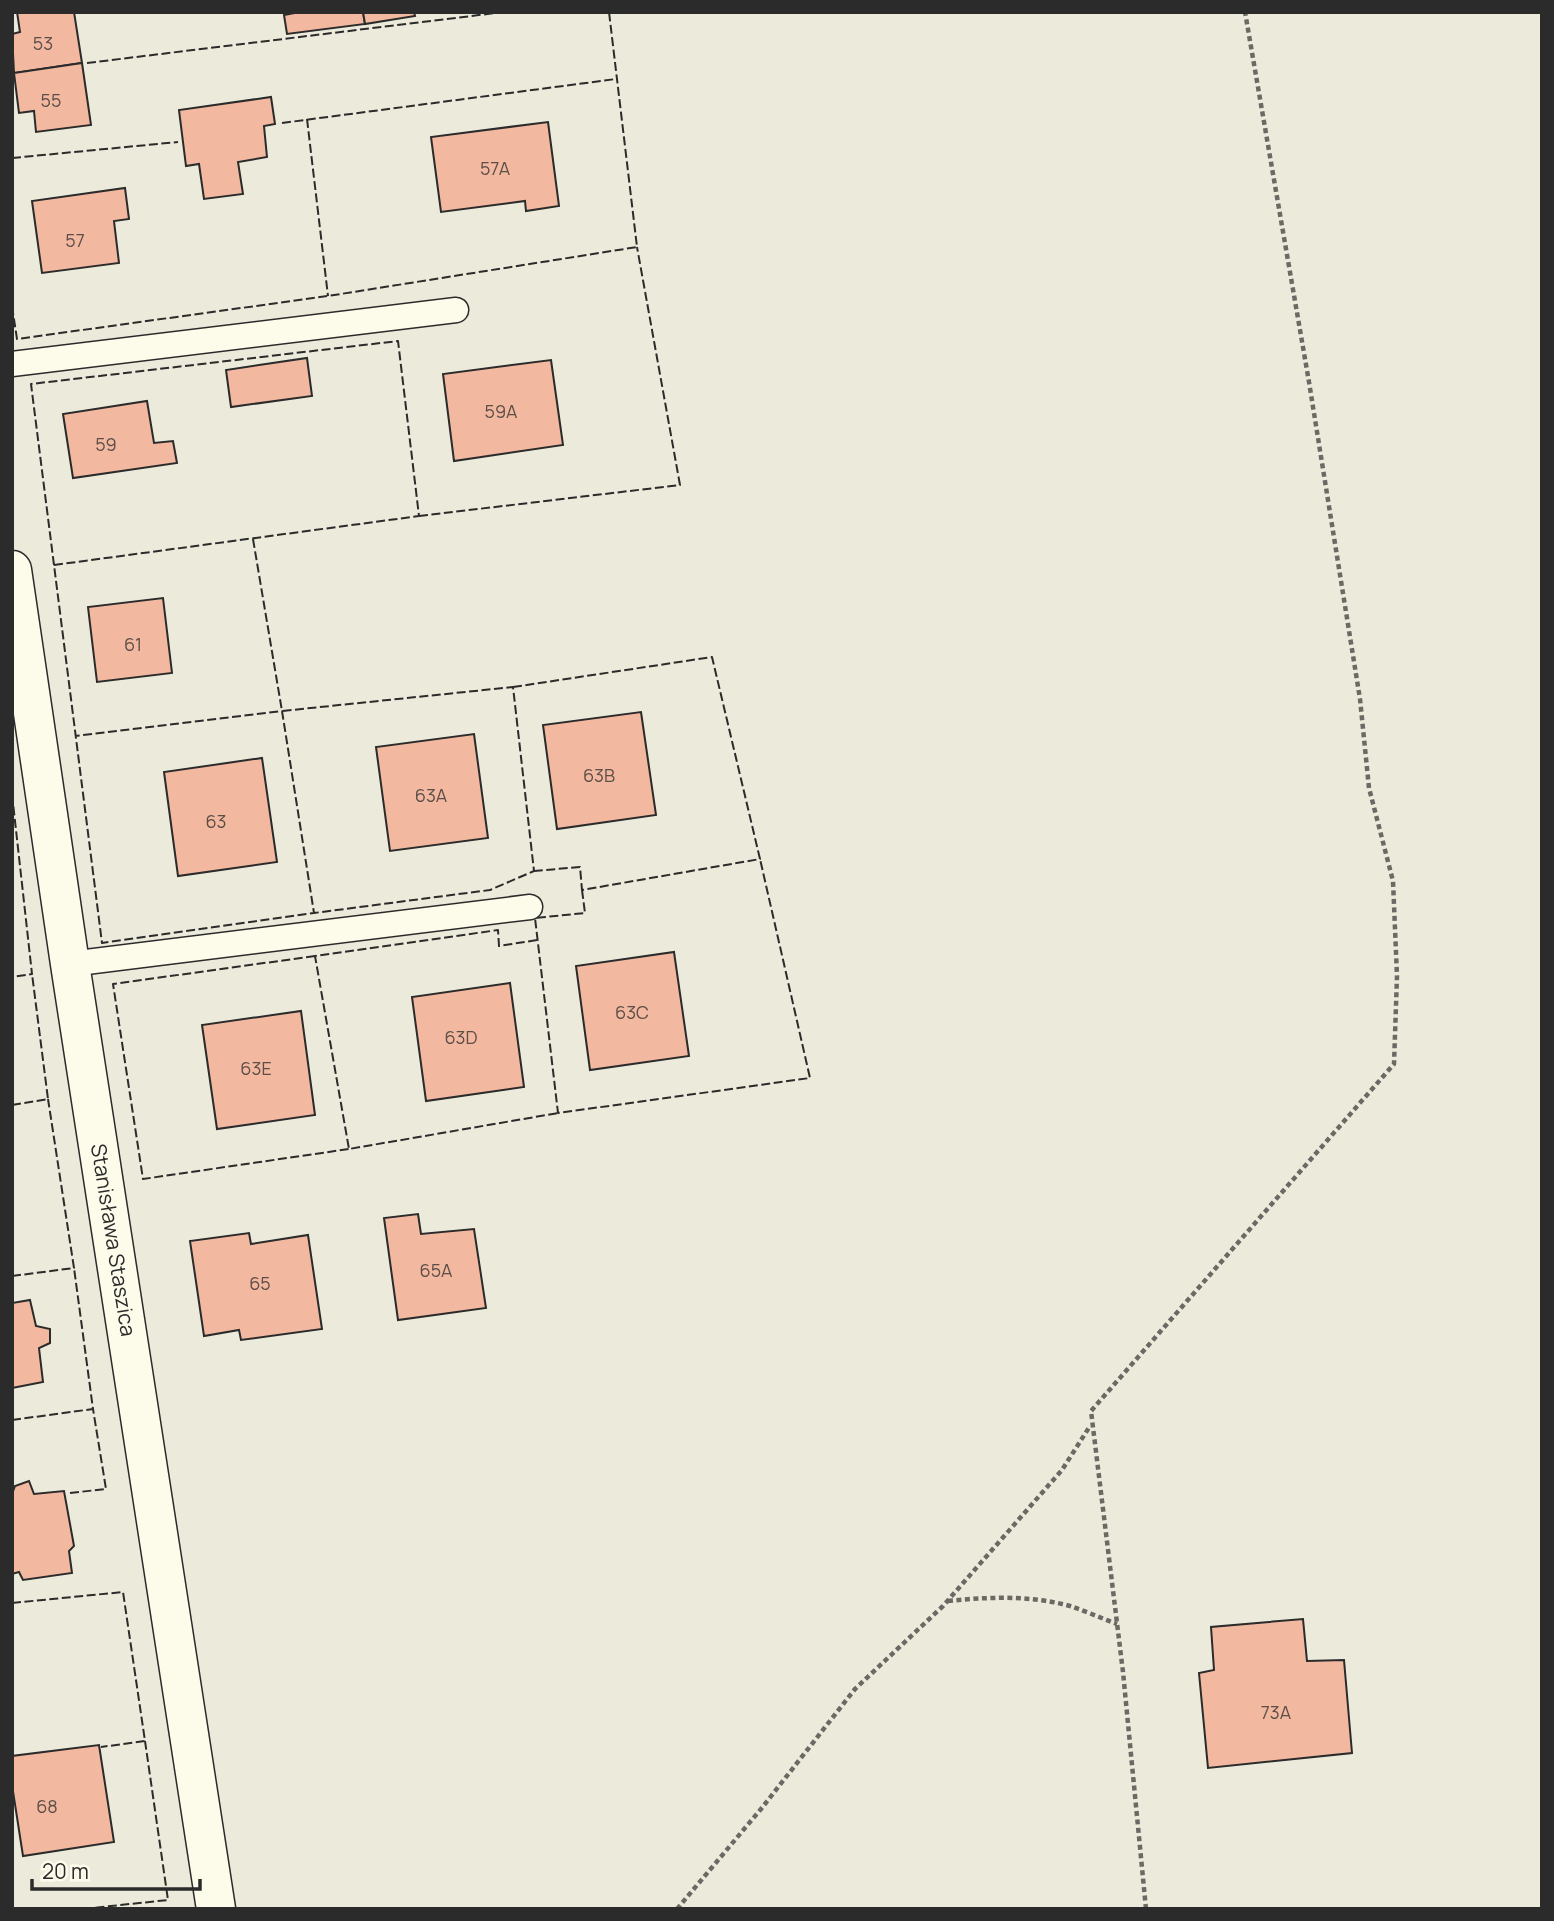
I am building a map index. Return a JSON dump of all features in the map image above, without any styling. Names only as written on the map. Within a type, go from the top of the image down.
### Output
[{"type":"street","name":"Stanisława Staszica","points":[[12,570],[216,1909]]},
{"type":"lane","points":[[12,364],[456,310]]},
{"type":"lane","points":[[70,964],[530,907]]},
{"type":"path","points":[[1146,1909],[1117,1624],[1091,1411],[1394,1064],[1397,976],[1393,881],[1369,788],[1360,699],[1310,382],[1245,12]]},
{"type":"path","points":[[677,1909],[761,1809],[855,1689],[947,1601],[1062,1470],[1091,1425]]},
{"type":"path","points":[[947,1601],[983,1598],[1031,1599],[1070,1606],[1117,1624]]},
{"type":"shaded area","points":[[12,12],[1542,12],[1542,1909],[12,1909]]},
{"type":"building","points":[[17,12],[74,12],[82,63],[14,73],[12,34],[20,32]]},
{"type":"building","points":[[300,12],[363,12],[365,24],[287,34],[284,15]]},
{"type":"building","points":[[363,12],[414,12],[415,16],[365,24]]},
{"type":"building","points":[[82,63],[91,125],[36,132],[34,111],[19,113],[14,73]]},
{"type":"building","points":[[271,97],[275,124],[264,126],[267,157],[238,162],[243,194],[204,199],[199,164],[186,166],[179,110]]},
{"type":"building","points":[[548,122],[559,206],[526,211],[525,201],[441,212],[431,137]]},
{"type":"building","points":[[125,188],[129,219],[114,221],[119,263],[42,273],[32,201]]},
{"type":"building","points":[[307,358],[312,396],[231,407],[226,370]]},
{"type":"building","points":[[551,360],[563,445],[454,461],[443,374]]},
{"type":"building","points":[[147,401],[154,443],[173,441],[177,463],[73,478],[63,414]]},
{"type":"building","points":[[163,598],[172,673],[97,682],[88,607]]},
{"type":"building","points":[[641,712],[656,815],[557,829],[543,725]]},
{"type":"building","points":[[474,734],[488,838],[390,851],[376,747]]},
{"type":"building","points":[[262,758],[277,862],[178,876],[164,772]]},
{"type":"building","points":[[674,952],[689,1056],[590,1070],[576,966]]},
{"type":"building","points":[[510,983],[524,1087],[426,1101],[412,997]]},
{"type":"building","points":[[301,1011],[315,1115],[217,1129],[202,1025]]},
{"type":"building","points":[[418,1214],[421,1234],[474,1229],[486,1308],[398,1320],[384,1218]]},
{"type":"building","points":[[249,1233],[251,1244],[308,1235],[322,1329],[241,1340],[239,1330],[204,1336],[190,1241]]},
{"type":"building","points":[[30,1300],[36,1326],[50,1329],[50,1343],[39,1348],[43,1382],[12,1388],[12,1303]]},
{"type":"building","points":[[29,1481],[34,1494],[64,1491],[74,1546],[69,1551],[72,1573],[23,1580],[19,1572],[12,1574],[12,1494],[15,1486]]},
{"type":"building","points":[[1303,1619],[1307,1661],[1344,1660],[1352,1753],[1208,1768],[1199,1673],[1214,1670],[1211,1627]]},
{"type":"building","points":[[99,1745],[114,1842],[23,1856],[12,1785],[12,1756]]},
{"type":"fence","points":[[87,63],[504,12]]},
{"type":"fence","points":[[12,306],[17,339],[328,296],[637,247],[609,12]]},
{"type":"fence","points":[[282,123],[616,79]]},
{"type":"fence","points":[[307,119],[328,296]]},
{"type":"fence","points":[[12,158],[178,142]]},
{"type":"fence","points":[[419,516],[680,485],[637,247]]},
{"type":"fence","points":[[54,565],[419,516],[398,341],[31,384],[102,943],[314,913],[282,711],[75,736]]},
{"type":"fence","points":[[253,539],[282,711],[513,687],[534,871],[490,890],[314,913]]},
{"type":"fence","points":[[513,687],[712,657],[760,859],[582,890],[580,867],[534,871]]},
{"type":"fence","points":[[12,794],[32,974],[12,977]]},
{"type":"fence","points":[[582,890],[585,913],[535,918],[558,1113],[810,1078],[760,859]]},
{"type":"fence","points":[[537,940],[499,946],[498,930],[315,956],[349,1149],[558,1113]]},
{"type":"fence","points":[[315,956],[113,984],[143,1179],[349,1149]]},
{"type":"fence","points":[[12,1105],[48,1099],[32,974]]},
{"type":"fence","points":[[12,1276],[74,1268],[48,1099]]},
{"type":"fence","points":[[12,1420],[93,1409],[74,1268]]},
{"type":"fence","points":[[70,1493],[106,1489],[93,1409]]},
{"type":"fence","points":[[12,1603],[123,1592],[145,1741],[101,1747]]},
{"type":"fence","points":[[83,1909],[168,1900],[145,1741]]}]
